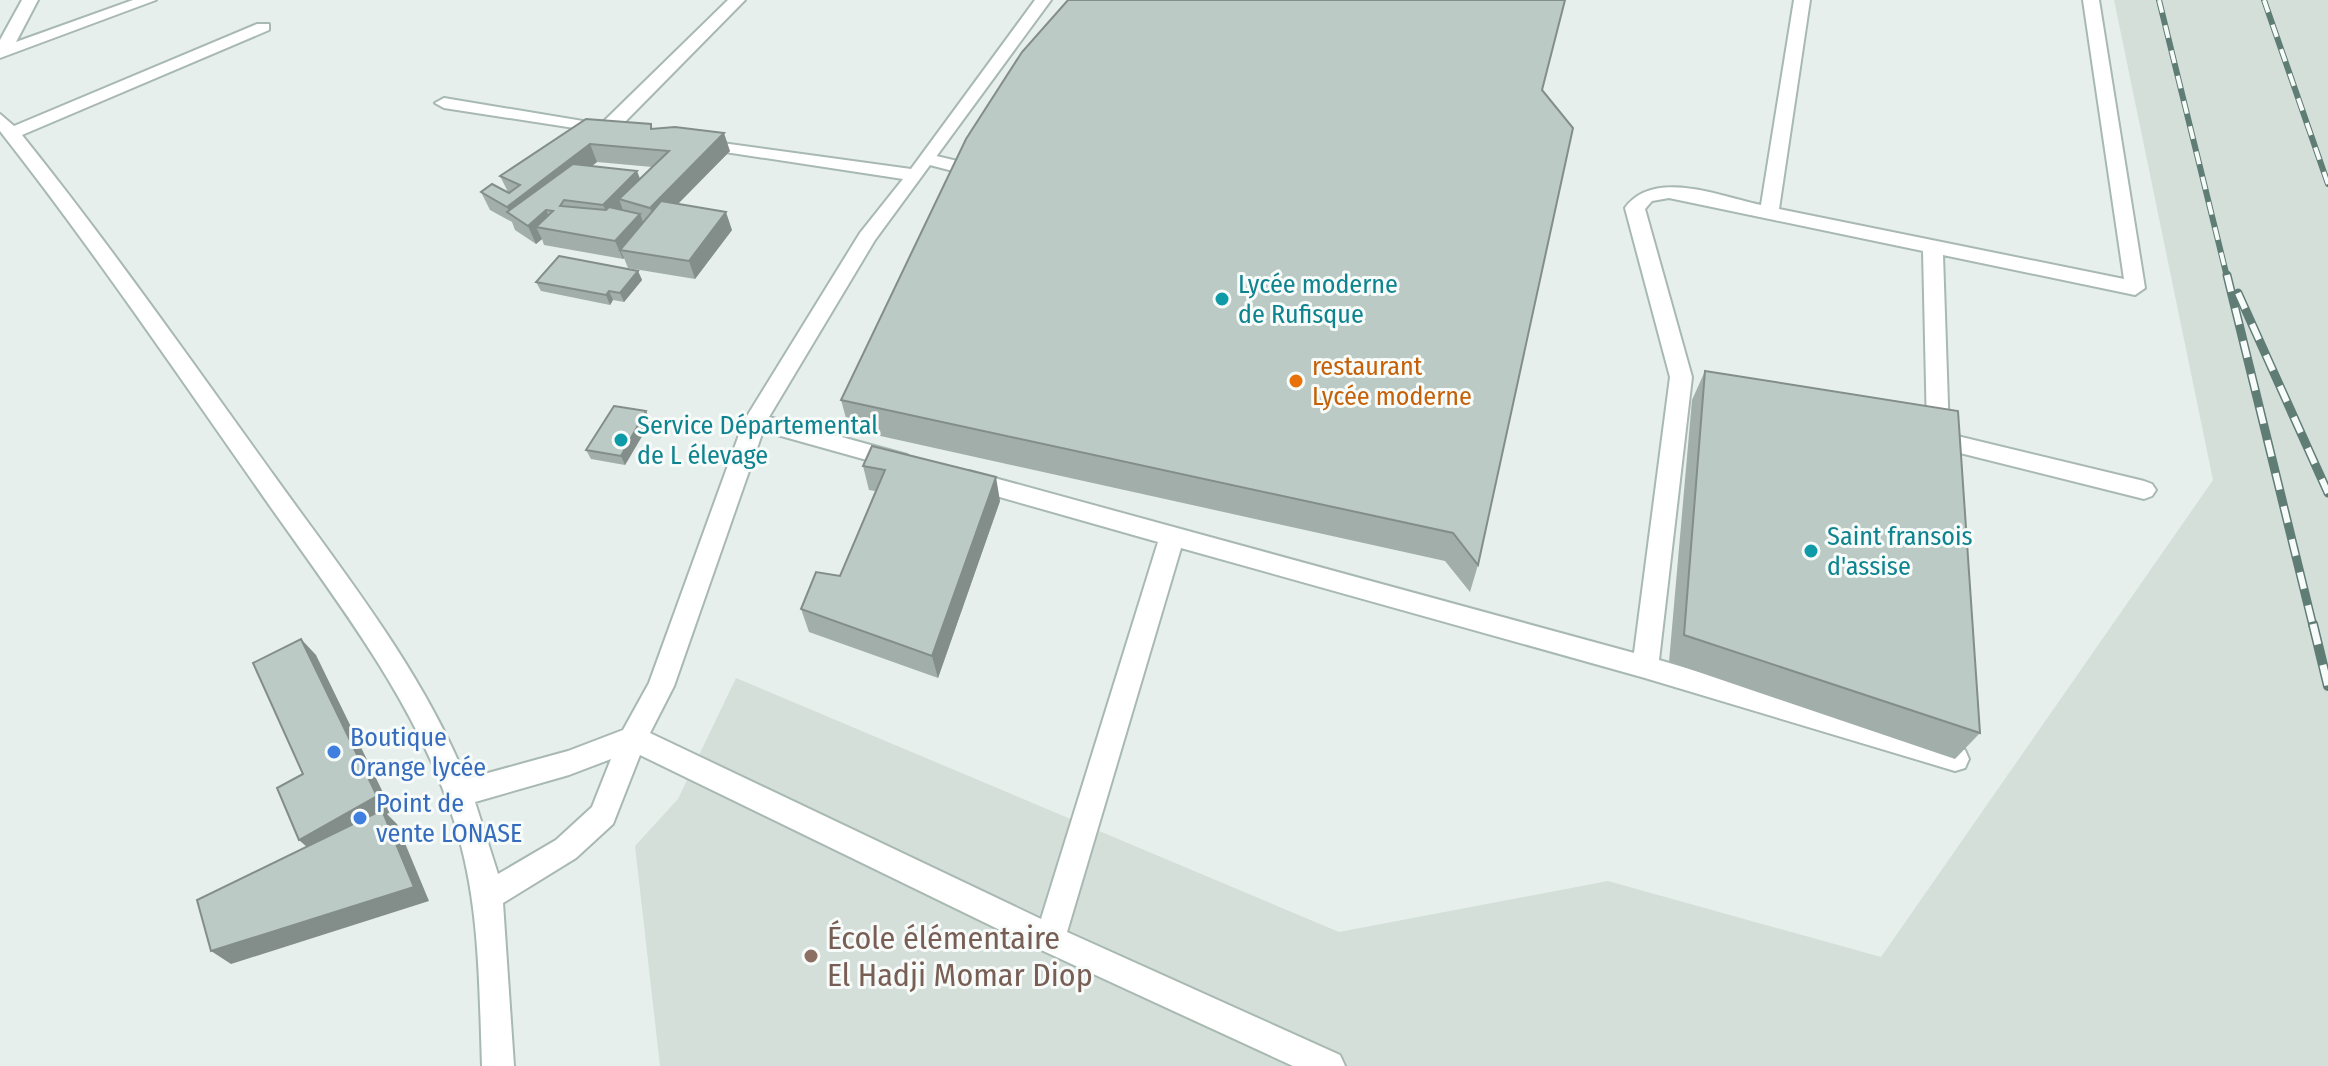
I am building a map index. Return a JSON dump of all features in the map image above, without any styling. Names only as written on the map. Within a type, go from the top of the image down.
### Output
[{"type":"street","points":[[1,52],[30,0]]},
{"type":"street","points":[[1,52],[148,0]]},
{"type":"street","points":[[605,130],[737,0]]},
{"type":"street","points":[[487,897],[566,849],[603,815],[633,738],[661,686],[755,421],[867,237],[922,167],[1043,0]]},
{"type":"street","points":[[1769,213],[1802,0]]},
{"type":"street","points":[[1645,667],[1688,378],[1635,208],[1646,197],[1669,192],[2135,288],[2091,0]]},
{"type":"street","points":[[263,27],[8,137],[123,278],[384,653],[449,768],[483,872],[498,1066]]},
{"type":"street","points":[[444,103],[636,134]]},
{"type":"street","points":[[683,141],[922,167],[1009,181]]},
{"type":"street","points":[[1933,246],[1938,440]]},
{"type":"street","points":[[755,421],[919,466]]},
{"type":"street","points":[[1908,432],[2144,490]]},
{"type":"street","points":[[948,475],[1645,667],[1955,759]]},
{"type":"street","points":[[1050,939],[1172,537]]},
{"type":"street","points":[[457,794],[569,763],[633,738],[1050,939],[1329,1066]]},
{"type":"shaded area","points":[[2114,0],[2328,0],[2328,1066],[660,1066],[635,846],[678,799],[736,678],[1339,932],[1608,881],[1881,957],[2213,480]]},
{"type":"building","name":"Lycée moderne de Rufisque","points":[[1068,0],[1565,0],[1542,90],[1573,128],[1478,565],[1453,533],[841,400],[966,139],[1022,52]]},
{"type":"building","points":[[586,119],[651,124],[651,129],[675,127],[724,133],[650,208],[619,199],[669,151],[590,144],[507,207],[481,192],[492,184],[509,193],[520,185],[500,176]]},
{"type":"building","points":[[573,164],[637,171],[603,205],[564,200],[560,206],[606,210],[609,207],[640,214],[615,241],[536,227],[553,211],[546,210],[528,226],[507,212]]},
{"type":"building","points":[[661,201],[726,212],[689,261],[620,250]]},
{"type":"building","points":[[559,256],[638,271],[620,293],[609,291],[606,295],[536,282]]},
{"type":"building","name":"Saint fransois d'assise","points":[[1705,371],[1958,411],[1980,733],[1684,635]]},
{"type":"building","points":[[614,406],[646,411],[621,456],[586,450]]},
{"type":"building","points":[[872,446],[996,477],[932,656],[801,609],[816,572],[840,576],[885,470],[863,466]]},
{"type":"building","points":[[301,639],[377,796],[299,840],[277,788],[303,774],[253,663]]},
{"type":"building","points":[[382,810],[414,887],[211,951],[197,900]]},
{"type":"railway","points":[[2159,0],[2227,277]]},
{"type":"railway","points":[[2264,0],[2328,184]]},
{"type":"railway","points":[[2227,275],[2313,626]]},
{"type":"railway","points":[[2238,293],[2328,493]]},
{"type":"railway","points":[[2313,624],[2328,686]]},
{"type":"place","name":"Lycée moderne de Rufisque","points":[[1222,299]]},
{"type":"place","name":"restaurant Lycée moderne","points":[[1296,381]]},
{"type":"place","name":"Service Départemental de L élevage","points":[[621,440]]},
{"type":"place","name":"Saint fransois d'assise","points":[[1811,551]]},
{"type":"place","name":"Boutique Orange lycée","points":[[334,752]]},
{"type":"place","name":"Point de vente LONASE","points":[[360,818]]},
{"type":"place","name":"École élémentaire El Hadji Momar Diop","points":[[811,956]]}]
